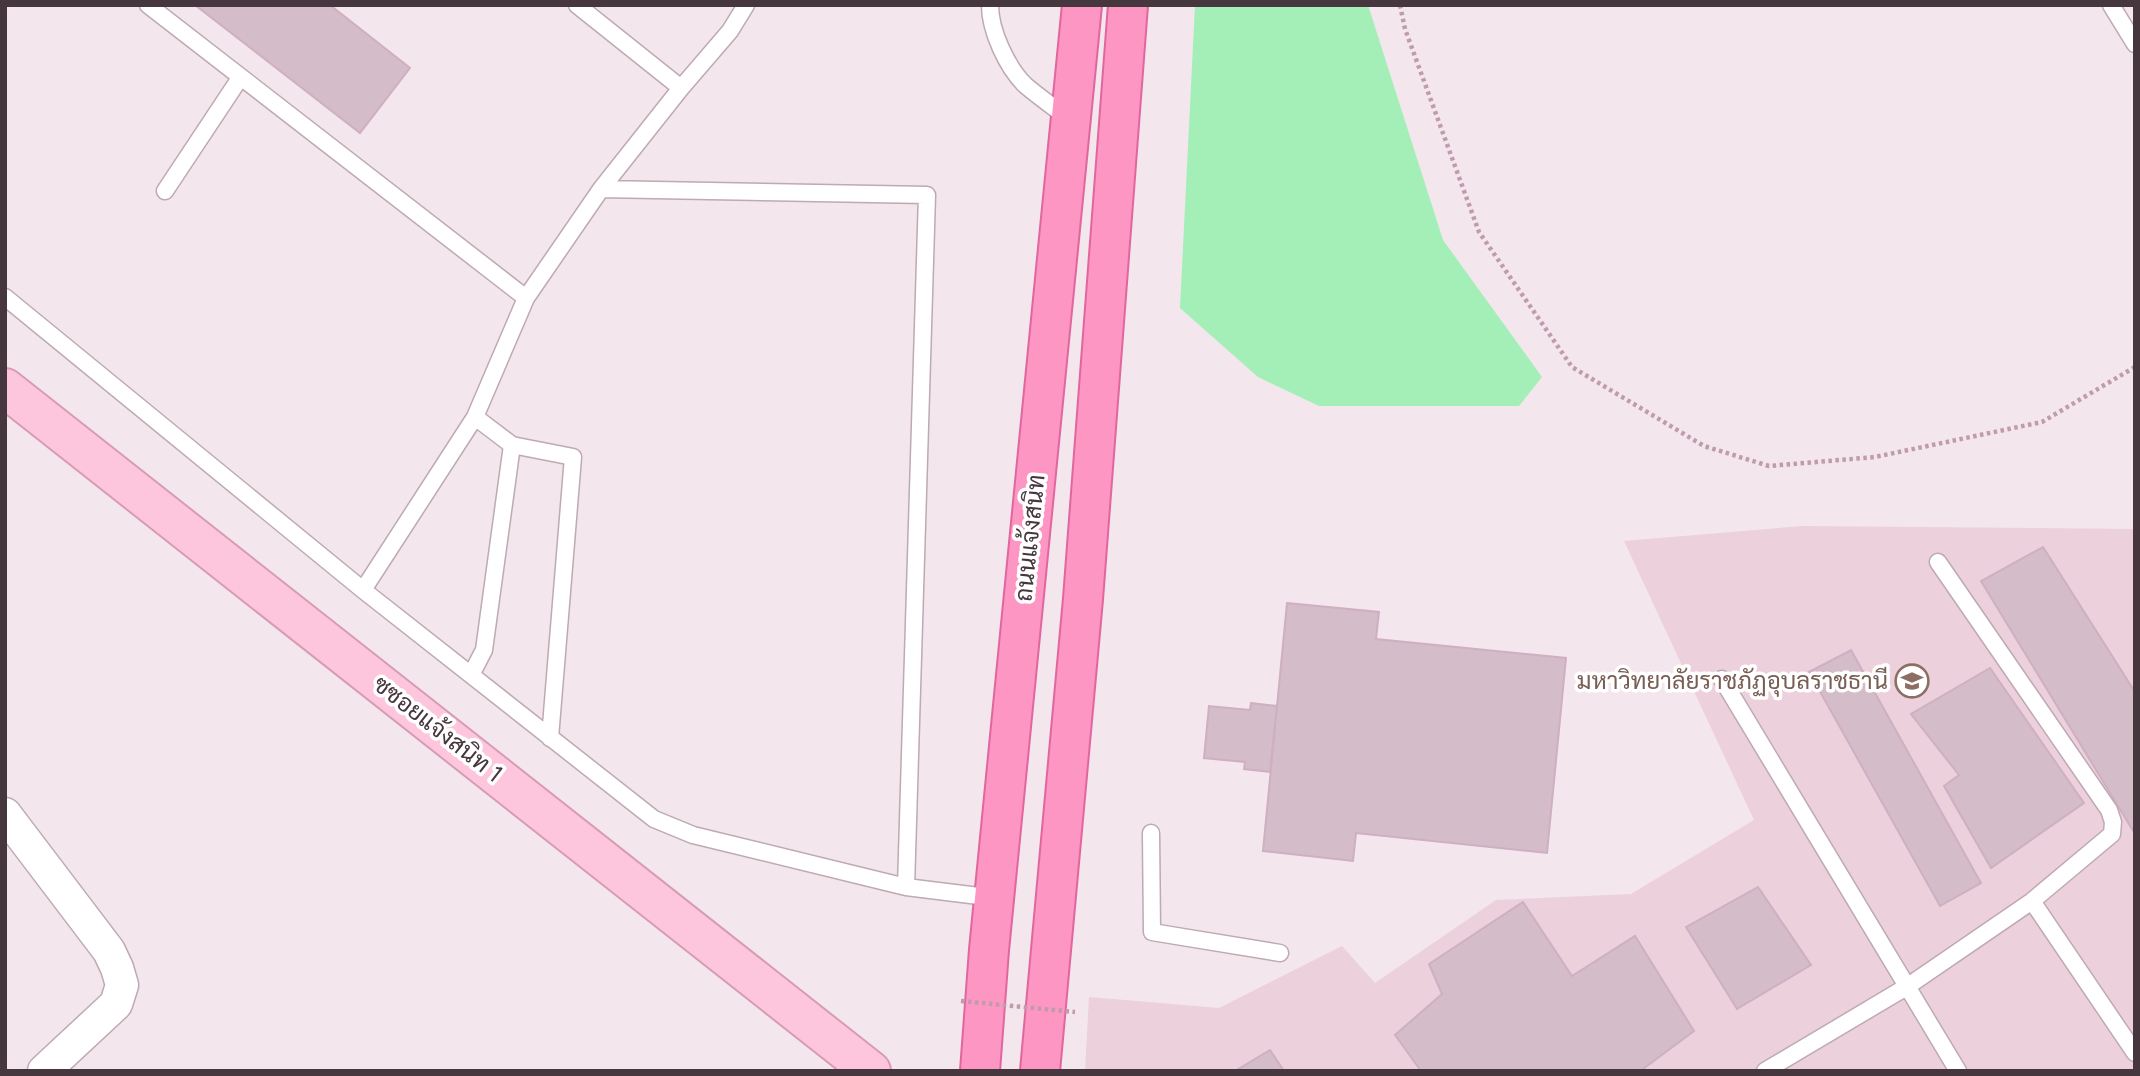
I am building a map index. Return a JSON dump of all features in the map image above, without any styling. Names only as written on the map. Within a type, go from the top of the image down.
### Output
[{"type":"main road","name":"ถนนแจ้งสนิท","points":[[980,1071],[1083,5]]},
{"type":"main road","points":[[1040,1071],[1083,599],[1128,5]]},
{"type":"street","name":"ซซอยแจ้งสนิท 1","points":[[5,388],[871,1071]]},
{"type":"street","points":[[5,814],[109,951],[122,985],[116,1004],[44,1071]]},
{"type":"lane","points":[[148,5],[526,298]]},
{"type":"lane","points":[[577,5],[681,88]]},
{"type":"lane","points":[[363,590],[475,417],[526,298],[601,189],[730,31],[746,5]]},
{"type":"lane","points":[[990,5],[990,15],[999,46],[1023,83],[1071,121]]},
{"type":"lane","points":[[2111,5],[2135,44]]},
{"type":"lane","points":[[165,191],[240,78]]},
{"type":"lane","points":[[601,189],[927,195],[906,887]]},
{"type":"lane","points":[[5,297],[363,590],[654,819],[693,835],[906,887],[995,898]]},
{"type":"lane","points":[[475,417],[512,445],[573,457],[550,738]]},
{"type":"lane","points":[[471,675],[484,650],[512,445]]},
{"type":"lane","points":[[1765,1071],[1908,986],[2032,901],[2112,834],[2113,822],[2109,810],[1938,562]]},
{"type":"lane","points":[[1722,679],[1958,1071]]},
{"type":"lane","points":[[1151,833],[1152,932],[1280,953]]},
{"type":"lane","points":[[2032,901],[2135,1054]]},
{"type":"path","points":[[1400,5],[1405,29],[1479,232],[1494,255],[1572,367],[1704,446],[1769,466],[1875,457],[2042,422],[2135,367]]},
{"type":"path","points":[[961,1001],[1075,1012]]},
{"type":"shaded area","points":[[1195,5],[1368,5],[1443,240],[1542,377],[1519,406],[1319,406],[1258,377],[1180,308]]},
{"type":"shaded area","name":"มหาวิทยาลัยราชภัฏอุบลราชธานี","points":[[1803,526],[2135,529],[2135,1071],[1085,1071],[1089,997],[1219,1008],[1342,946],[1375,983],[1496,900],[1631,894],[1754,820],[1624,541]]},
{"type":"building","points":[[195,5],[330,5],[410,68],[360,133]]},
{"type":"building","points":[[2043,547],[2135,692],[2135,834],[1981,581]]},
{"type":"building","points":[[1287,603],[1379,612],[1376,639],[1566,658],[1547,853],[1356,833],[1353,861],[1263,851]]},
{"type":"building","points":[[1851,650],[1981,883],[1940,906],[1809,672]]},
{"type":"building","points":[[1990,668],[2084,803],[1991,868],[1944,786],[1959,775],[1911,714]]},
{"type":"building","points":[[1251,703],[1277,706],[1270,772],[1244,769],[1245,762],[1204,758],[1209,706],[1250,710]]},
{"type":"building","points":[[1758,887],[1811,965],[1737,1009],[1686,927]]},
{"type":"building","points":[[1523,902],[1572,976],[1635,936],[1694,1031],[1643,1069],[1644,1071],[1421,1071],[1395,1035],[1442,994],[1429,964]]},
{"type":"building","points":[[1270,1050],[1284,1071],[1235,1071]]},
{"type":"place","name":"มหาวิทยาลัยราชภัฏอุบลราชธานี","points":[[1912,681]]}]
